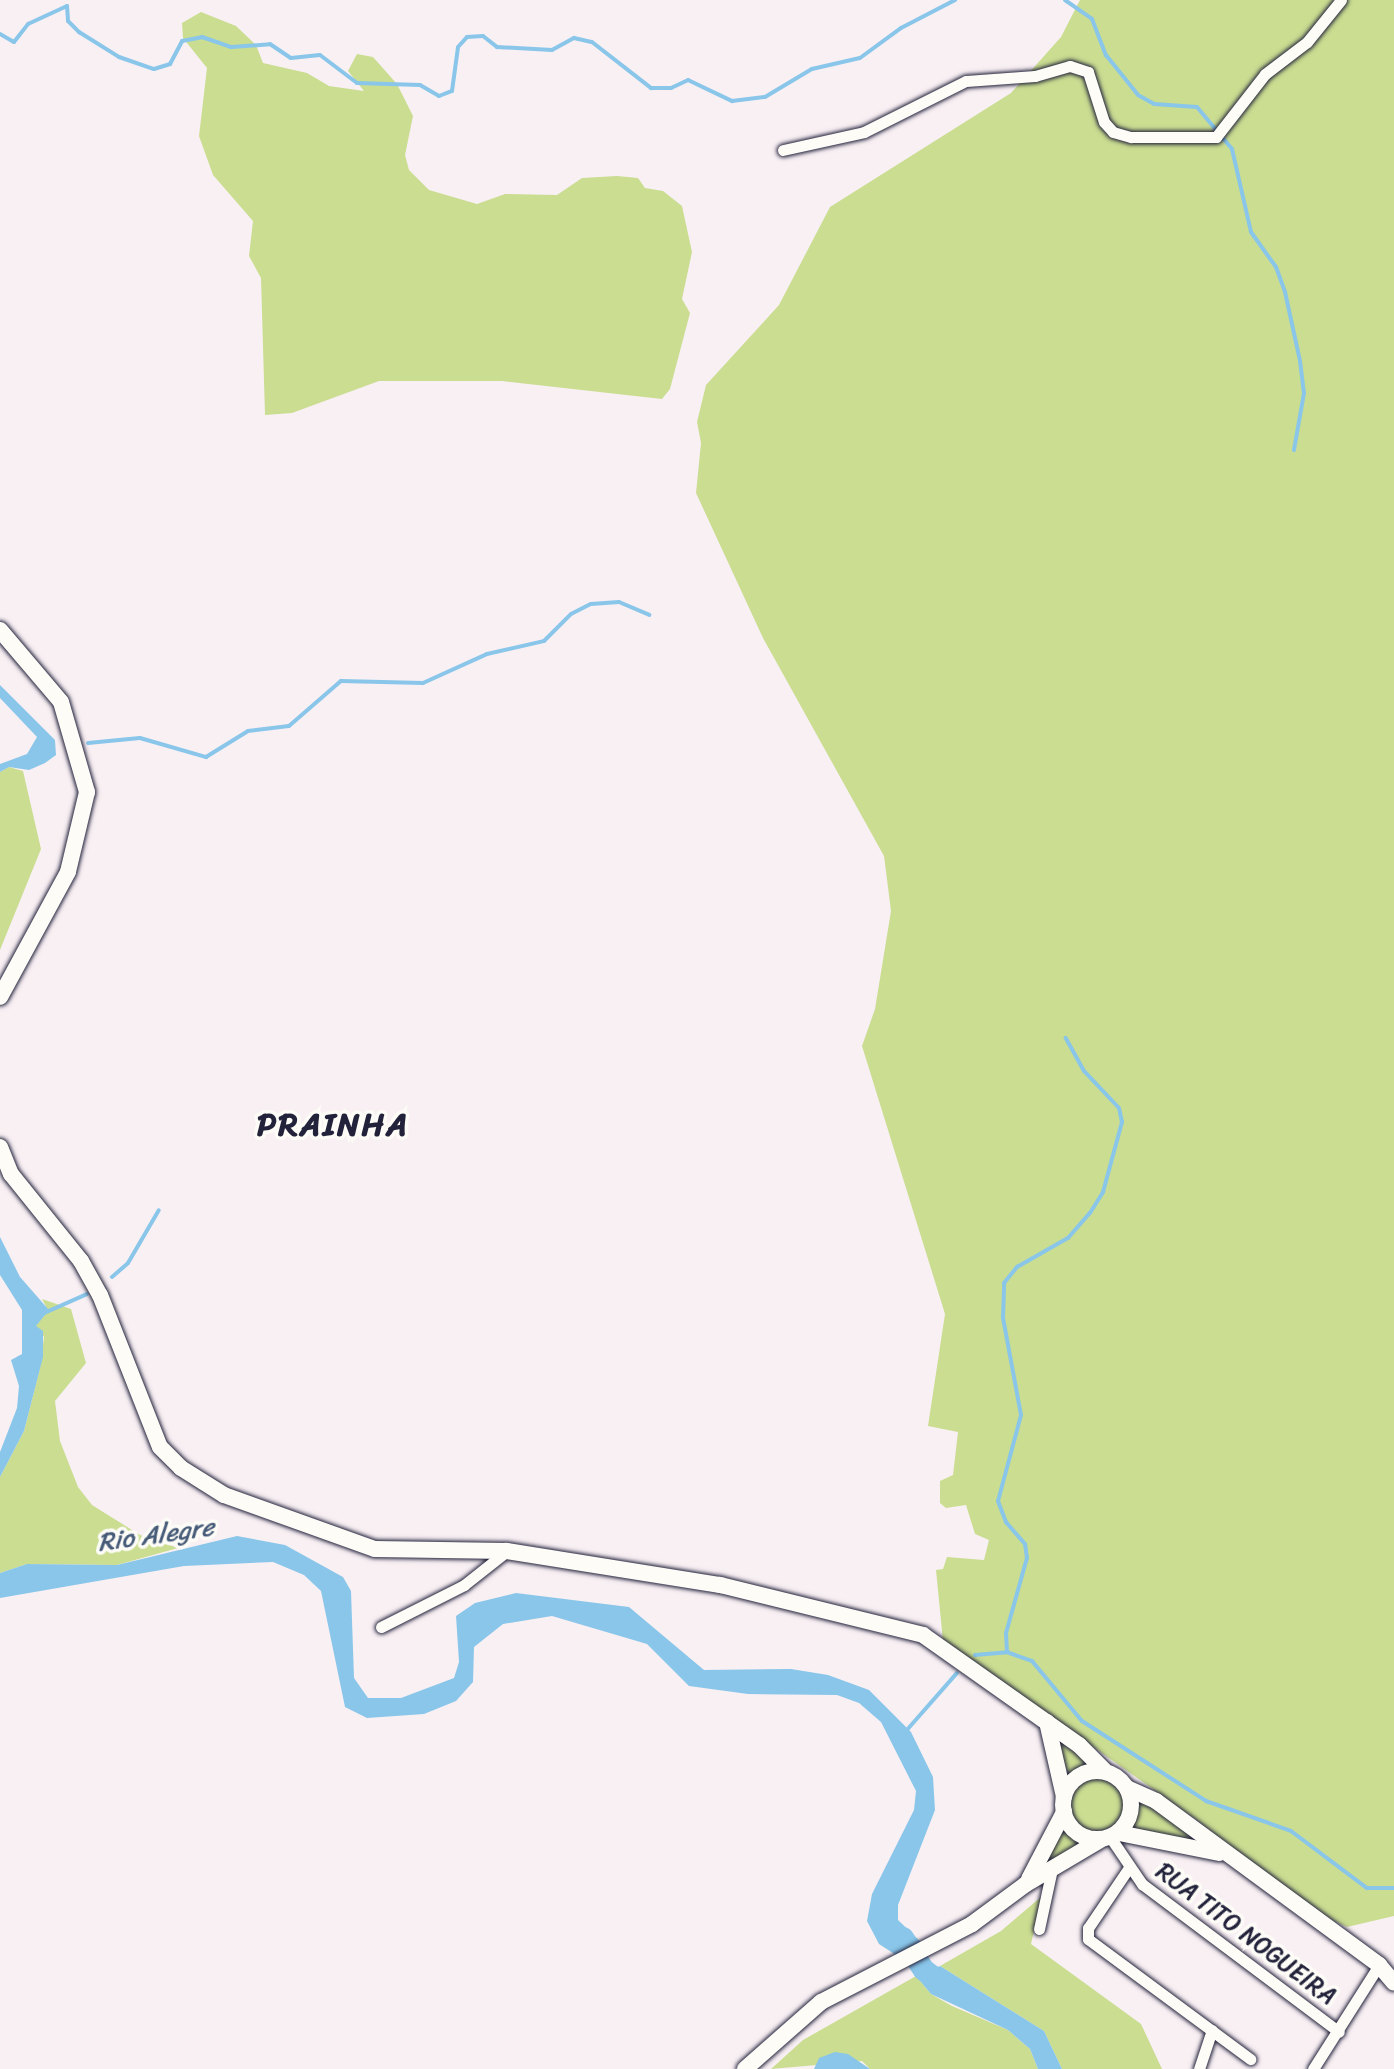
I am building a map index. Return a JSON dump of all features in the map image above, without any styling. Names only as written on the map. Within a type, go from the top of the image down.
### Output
[{"type":"street","points":[[783,150],[864,132],[966,81],[1035,76],[1070,66],[1088,72],[1104,122],[1113,132],[1131,137],[1216,137],[1265,74],[1307,42],[1341,0]]},
{"type":"street","points":[[0,630],[61,702],[87,792],[68,872],[0,997]]},
{"type":"street","points":[[0,1147],[11,1174],[81,1261],[100,1295],[149,1429],[181,1468],[224,1495],[348,1542],[375,1549],[507,1551],[720,1585],[923,1635],[1047,1722],[1127,1788],[1156,1801],[1224,1854],[1379,1965],[1394,1983]]},
{"type":"street","points":[[381,1627],[464,1585],[507,1551]]},
{"type":"street","points":[[1047,1722],[1064,1805],[1080,1835],[1224,1854]]},
{"type":"street","points":[[1026,1884],[1076,1779],[1106,1772]]},
{"type":"street","points":[[745,2069],[821,2002],[943,1940],[1026,1884],[1110,1837],[1131,1809],[1127,1788]]},
{"type":"street","points":[[1110,1837],[1128,1869],[1086,1933],[1110,1957],[1250,2059]]},
{"type":"street","points":[[1039,1929],[1052,1869]]},
{"type":"street","name":"RUA TITO NOGUEIRA","points":[[1128,1869],[1339,2032]]},
{"type":"street","points":[[1313,2069],[1379,1965]]},
{"type":"street","points":[[1199,2069],[1212,2030]]},
{"type":"green space","points":[[1080,0],[1394,0],[1394,1916],[1347,1927],[1306,1908],[1194,1818],[943,1641],[936,1570],[943,1569],[947,1557],[984,1560],[989,1540],[975,1534],[966,1505],[946,1508],[940,1503],[940,1481],[953,1475],[958,1432],[928,1426],[945,1314],[862,1046],[875,1009],[891,911],[884,856],[763,638],[696,493],[701,443],[697,422],[706,385],[779,305],[830,207],[1011,93],[1061,37]]},
{"type":"green space","points":[[201,12],[236,26],[256,45],[263,63],[307,73],[329,86],[364,91],[348,71],[357,54],[373,57],[397,84],[413,116],[405,155],[409,170],[429,190],[477,204],[505,194],[557,195],[582,178],[617,176],[638,178],[645,188],[663,191],[682,206],[692,252],[682,299],[690,313],[670,389],[662,399],[502,381],[379,381],[292,413],[265,415],[261,278],[249,256],[253,221],[213,175],[199,136],[207,68],[183,38],[182,23]]},
{"type":"green space","points":[[9,767],[23,771],[41,849],[0,950],[0,772]]},
{"type":"green space","points":[[42,1299],[71,1309],[86,1363],[55,1401],[60,1441],[78,1487],[92,1505],[140,1535],[178,1548],[117,1565],[27,1564],[0,1573],[0,1477],[24,1431],[40,1368],[44,1337],[35,1327],[48,1310]]},
{"type":"green space","points":[[1055,1733],[1072,1750],[1092,1765],[1069,1776]]},
{"type":"green space","points":[[1099,1777],[1110,1779],[1119,1786],[1126,1795],[1126,1817],[1119,1826],[1110,1833],[1099,1835],[1088,1833],[1079,1826],[1072,1817],[1070,1806],[1072,1795],[1079,1786],[1088,1779]]},
{"type":"green space","points":[[1134,1795],[1212,1848],[1130,1832]]},
{"type":"green space","points":[[1063,1825],[1083,1846],[1039,1871]]},
{"type":"green space","points":[[1042,1896],[1031,1944],[1141,2024],[1162,2069],[1062,2069],[1044,2031],[940,1966],[1001,1931]]},
{"type":"green space","points":[[916,1976],[931,1994],[1008,2030],[1030,2049],[1038,2069],[870,2069],[862,2061],[771,2069],[803,2040]]},
{"type":"water","points":[[0,685],[55,740],[56,755],[45,763],[29,770],[9,767],[0,772],[0,764],[27,754],[37,737],[0,698]]},
{"type":"water","points":[[0,1237],[20,1277],[49,1310],[36,1326],[43,1331],[43,1357],[24,1431],[0,1477],[0,1452],[17,1408],[19,1386],[11,1360],[22,1354],[22,1310],[0,1275]]},
{"type":"water","points":[[237,1536],[285,1545],[343,1577],[351,1591],[354,1678],[368,1698],[401,1698],[454,1678],[459,1662],[456,1616],[475,1603],[516,1593],[629,1607],[704,1670],[791,1669],[828,1675],[869,1690],[911,1732],[933,1777],[935,1810],[898,1905],[898,1920],[922,1943],[896,1955],[879,1944],[867,1921],[872,1894],[914,1810],[916,1791],[881,1722],[859,1703],[837,1695],[748,1694],[689,1686],[647,1644],[552,1616],[503,1624],[474,1647],[473,1682],[456,1701],[424,1714],[367,1718],[345,1707],[321,1591],[304,1575],[273,1562],[184,1566],[0,1598],[0,1573],[27,1564],[117,1565]]},
{"type":"water","points":[[940,1966],[1044,2031],[1062,2069],[1038,2069],[1030,2049],[1008,2030],[931,1994],[916,1976]]},
{"type":"water","points":[[835,2052],[848,2054],[870,2069],[814,2069],[819,2058]]},
{"type":"waterway","points":[[0,34],[14,42],[28,24],[67,6],[68,21],[79,32],[119,57],[154,69],[170,64],[182,41],[202,37],[231,47],[270,44],[291,58],[320,55],[357,83],[420,85],[439,96],[452,91],[458,47],[467,37],[483,36],[497,47],[552,50],[574,38],[592,42],[651,88],[671,88],[688,80],[732,101],[765,97],[812,69],[860,58],[901,28],[955,0]]},
{"type":"waterway","points":[[1065,0],[1092,19],[1106,55],[1138,95],[1154,104],[1197,107],[1232,149],[1251,232],[1276,267],[1285,292],[1300,361],[1304,393],[1294,450]]},
{"type":"waterway","points":[[88,743],[140,738],[206,757],[248,731],[289,726],[341,681],[423,683],[487,654],[544,641],[571,614],[591,604],[619,602],[649,615]]},
{"type":"waterway","points":[[1007,1652],[1006,1633],[1027,1558],[1025,1544],[1006,1522],[998,1501],[1021,1415],[1003,1318],[1004,1283],[1017,1267],[1068,1238],[1090,1213],[1103,1192],[1122,1122],[1119,1108],[1084,1071],[1066,1038]]},
{"type":"waterway","points":[[112,1277],[128,1263],[159,1210]]},
{"type":"waterway","points":[[42,1314],[87,1294]]},
{"type":"waterway","points":[[975,1655],[1007,1652],[1032,1661],[1082,1721],[1206,1801],[1291,1831],[1367,1888],[1394,1888]]},
{"type":"waterway","points":[[906,1731],[957,1673]]},
{"type":"waterway","name":"Rio Alegre","points":[[903,1938],[924,1970],[949,1989]]},
{"type":"district","name":"PRAINHA","points":[[333,1125]]}]
